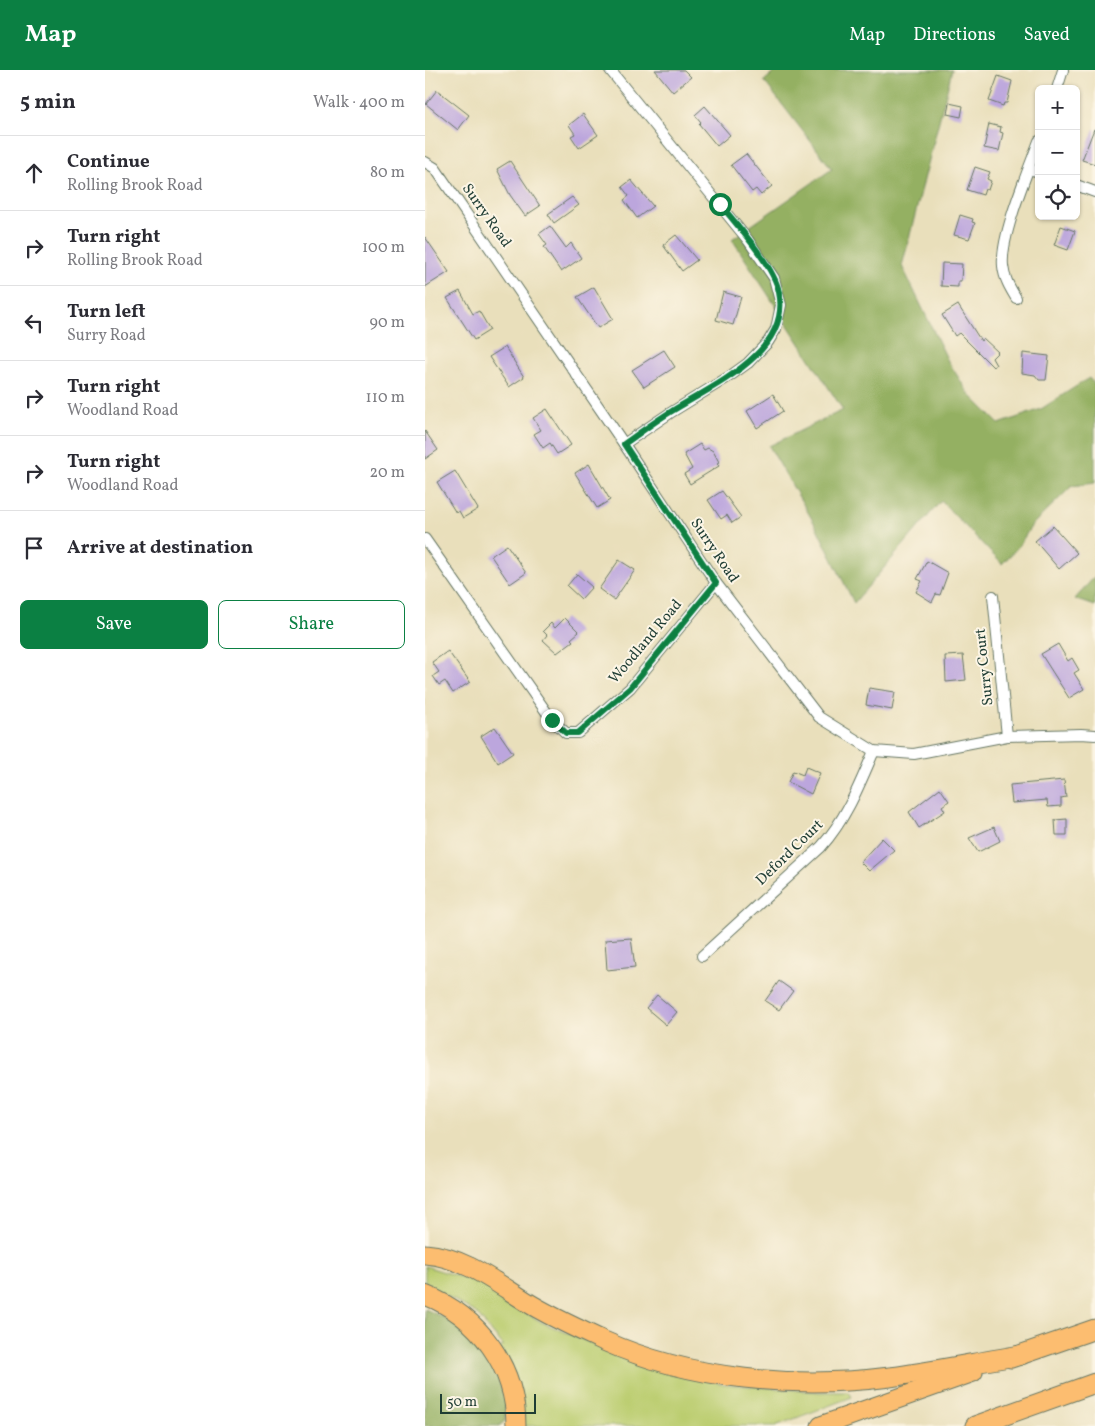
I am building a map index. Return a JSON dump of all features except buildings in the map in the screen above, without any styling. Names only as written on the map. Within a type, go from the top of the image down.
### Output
[{"type":"highway","points":[[425,1254],[469,1266],[559,1320],[607,1342],[673,1364],[721,1374],[804,1381],[847,1381],[890,1377],[1021,1355]]},
{"type":"highway","points":[[425,1295],[446,1304],[463,1315],[492,1346],[511,1388],[516,1426]]},
{"type":"highway","points":[[821,1426],[1095,1329]]},
{"type":"highway","points":[[975,1426],[1095,1383]]},
{"type":"street","points":[[611,70],[748,240],[774,278],[781,305],[776,329],[768,342],[748,363],[624,444]]},
{"type":"street","points":[[1058,85],[1063,70]]},
{"type":"street","name":"Surry Road","points":[[425,162],[435,168],[624,444],[716,583],[819,717],[874,752],[914,754],[1007,736],[1095,735]]},
{"type":"street","points":[[1016,298],[1007,284],[1003,268],[1003,254],[1034,171]]},
{"type":"street","points":[[1080,187],[1095,192]]},
{"type":"street","name":"Woodland Road","points":[[425,539],[479,619],[552,720],[566,733],[578,733],[630,688],[716,583]]},
{"type":"street","name":"Surry Court","points":[[993,596],[1007,736]]},
{"type":"street","name":"Deford Court","points":[[702,956],[821,848],[835,832],[874,752]]},
{"type":"green space","points":[[777,70],[952,70],[902,266],[948,361],[969,394],[999,424],[1041,409],[1089,378],[1095,385],[1095,483],[1072,486],[1032,525],[1018,547],[1002,564],[941,501],[854,603],[816,526],[769,446],[843,410],[732,239],[832,169],[764,81]]},
{"type":"green space","points":[[1095,576],[1095,606],[1075,599]]},
{"type":"green space","points":[[425,1266],[479,1283],[541,1322],[652,1369],[724,1384],[819,1392],[849,1392],[852,1397],[775,1426],[521,1426],[500,1348],[503,1345],[475,1312],[443,1294],[425,1287]]},
{"type":"green space","points":[[425,1309],[460,1325],[483,1351],[496,1372],[505,1399],[505,1421],[499,1426],[425,1426]]},
{"type":"route","points":[[552,720],[566,733],[578,733],[630,688],[716,583],[624,444],[748,363],[768,342],[776,329],[781,305],[779,291],[774,278],[720,204]]}]
